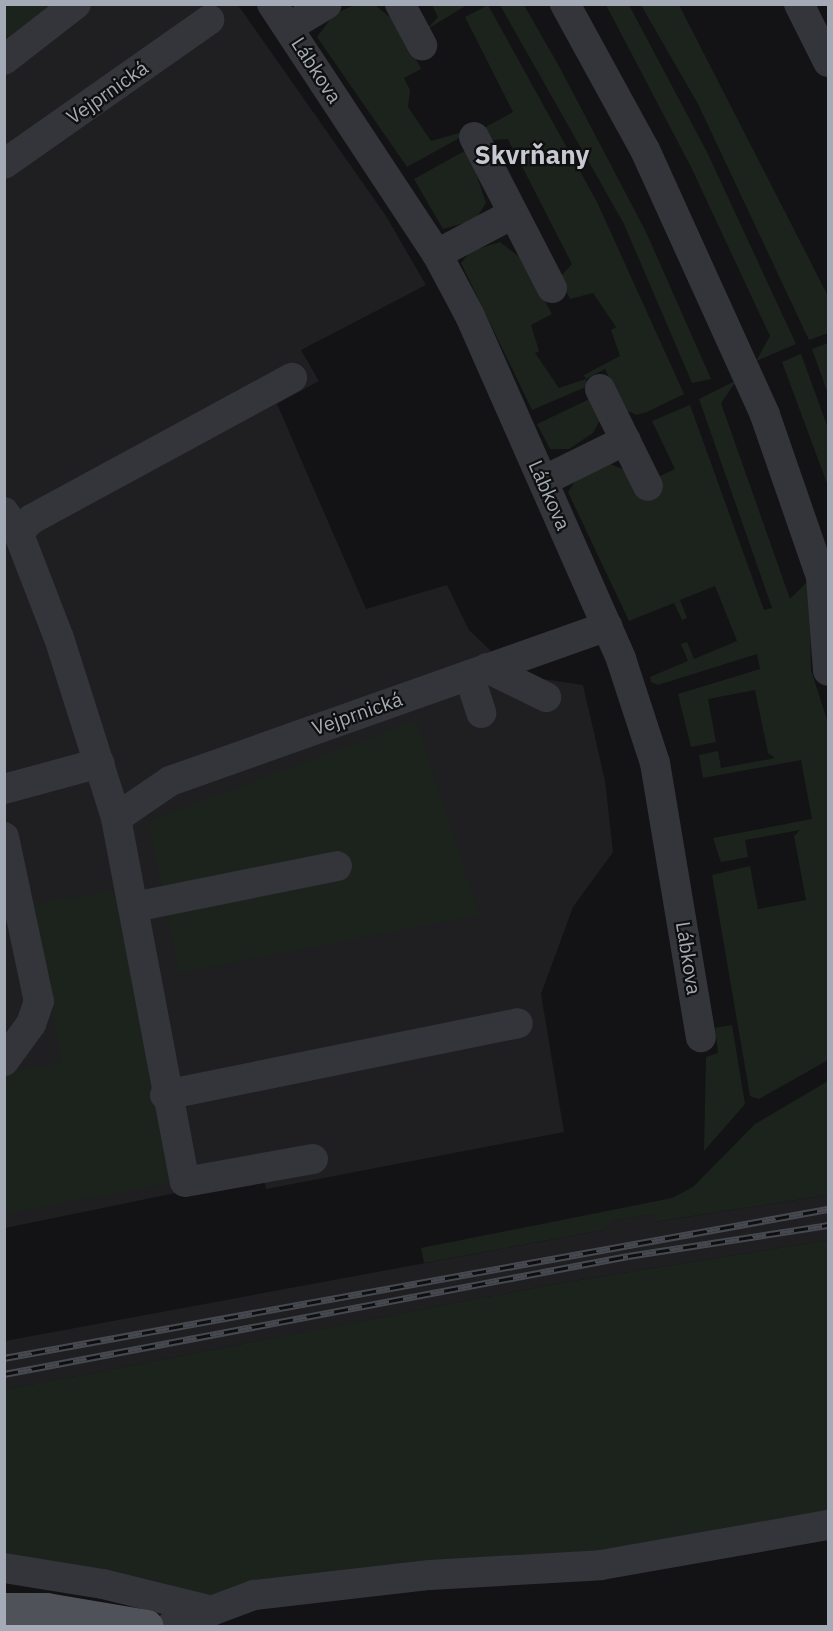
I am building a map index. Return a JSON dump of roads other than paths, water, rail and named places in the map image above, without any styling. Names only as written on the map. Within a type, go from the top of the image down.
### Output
[{"type":"main road","points":[[4,1609],[46,1609],[147,1626]]},
{"type":"street","points":[[4,60],[76,4]]},
{"type":"street","points":[[281,16],[327,4]]},
{"type":"street","points":[[400,4],[422,45]]},
{"type":"street","points":[[565,4],[645,150],[765,415],[821,577],[828,671]]},
{"type":"street","points":[[799,4],[828,62]]},
{"type":"street","name":"Lábkova","points":[[281,16],[436,254],[544,480],[607,626],[655,763],[701,1037]]},
{"type":"street","name":"Vejprnická","points":[[4,164],[209,20]]},
{"type":"street","points":[[474,137],[552,288]]},
{"type":"street","points":[[436,254],[513,214]]},
{"type":"street","points":[[292,378],[32,519],[11,522],[100,763],[116,819],[135,907],[165,1095],[184,1182],[313,1159]]},
{"type":"street","points":[[600,389],[648,486]]},
{"type":"street","points":[[544,480],[626,440]]},
{"type":"street","name":"Vejprnická","points":[[116,819],[170,782],[607,626]]},
{"type":"street","points":[[481,713],[478,672],[546,697]]},
{"type":"street","points":[[4,789],[100,763]]},
{"type":"street","points":[[4,837],[39,1001],[31,1024],[4,1061]]},
{"type":"street","points":[[135,907],[337,866]]},
{"type":"street","points":[[165,1095],[518,1023]]},
{"type":"street","points":[[171,1626],[254,1596],[430,1575],[601,1565],[828,1525]]},
{"type":"street","points":[[4,1568],[103,1584],[212,1611]]},
{"type":"railway","points":[[4,1358],[828,1209]]},
{"type":"railway","points":[[4,1374],[628,1256],[828,1225]]},
{"type":"district","name":"Skvrňany","points":[[532,155]]}]
